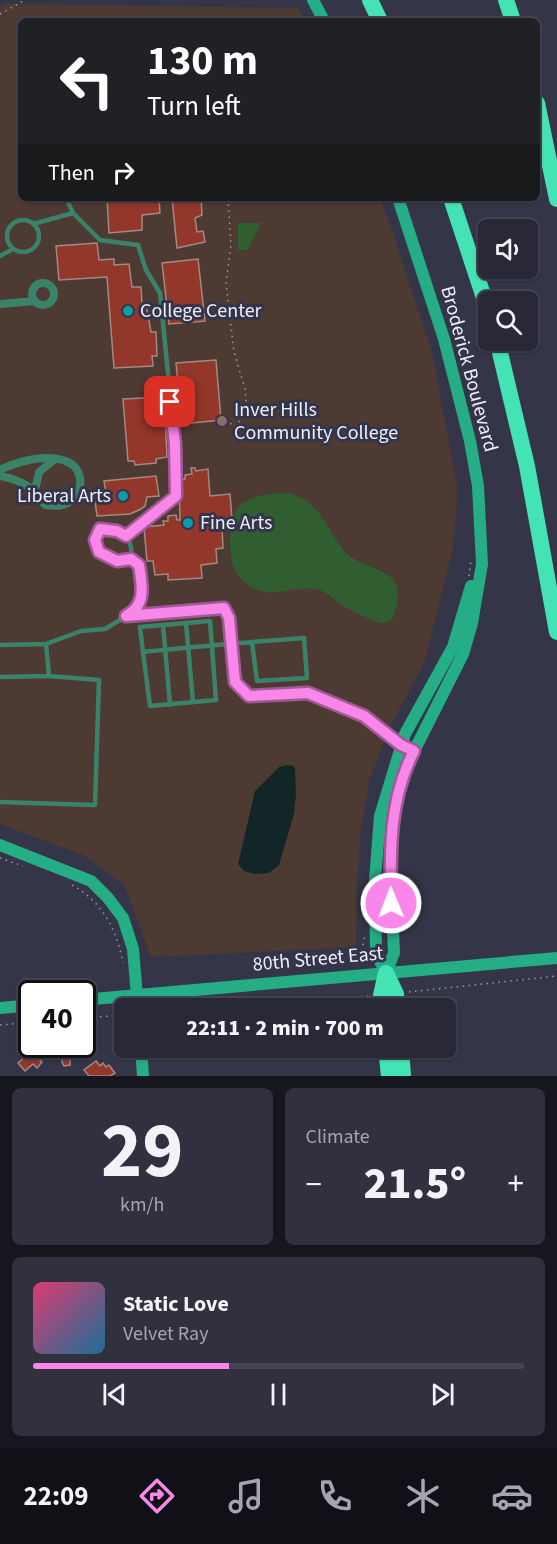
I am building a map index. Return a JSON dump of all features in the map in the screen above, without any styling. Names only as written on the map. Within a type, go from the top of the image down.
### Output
[{"type":"highway","points":[[370,0],[379,18]]},
{"type":"highway","points":[[506,0],[512,18]]},
{"type":"highway","points":[[540,117],[557,199]]},
{"type":"highway","points":[[453,201],[482,291]]},
{"type":"highway","points":[[499,351],[529,476],[557,632]]},
{"type":"highway","points":[[381,998],[386,973]]},
{"type":"highway","points":[[386,973],[396,998]]},
{"type":"highway","points":[[387,1058],[389,1076]]},
{"type":"highway","points":[[402,1058],[404,1076]]},
{"type":"street","points":[[313,0],[322,18]]},
{"type":"street","name":"Broderick Boulevard","points":[[386,973],[376,953],[374,904],[380,816],[401,745],[456,639],[477,560],[480,502],[470,441],[444,339],[399,201]]},
{"type":"street","points":[[0,304],[34,301]]},
{"type":"street","points":[[0,470],[30,460],[54,460],[69,463],[80,475],[81,487],[75,498],[63,506],[45,505],[35,490],[16,479],[0,476]]},
{"type":"street","points":[[35,490],[39,471],[54,460]]},
{"type":"street","name":"Broderick Boulevard","points":[[386,973],[394,953],[391,903],[391,821],[414,751],[463,654],[469,636],[482,564],[476,554]]},
{"type":"street","points":[[0,845],[91,881],[108,898],[123,918],[133,949],[137,998]]},
{"type":"street","name":"80th Street East","points":[[96,999],[557,958]]},
{"type":"street","points":[[0,1008],[18,1006]]},
{"type":"street","points":[[142,1058],[143,1076]]},
{"type":"lane","points":[[67,201],[73,213],[100,240],[138,245],[146,270],[160,293],[175,444],[176,496],[126,536]]},
{"type":"lane","points":[[13,249],[6,237],[9,226],[18,220],[33,224],[73,213]]},
{"type":"lane","points":[[0,256],[13,249],[25,252],[34,248],[39,233],[33,224]]},
{"type":"lane","points":[[0,645],[46,644],[81,631],[105,629],[135,611],[143,592],[139,565],[131,559],[117,561],[99,552],[95,540],[100,529],[117,531],[126,536],[133,547],[131,559]]},
{"type":"lane","points":[[126,616],[224,608],[229,618],[235,682],[249,696],[308,693],[364,716],[401,745],[414,751]]},
{"type":"lane","points":[[210,621],[216,700],[150,706],[140,627],[186,623],[210,621]]},
{"type":"lane","points":[[186,623],[193,702]]},
{"type":"lane","points":[[164,625],[170,705]]},
{"type":"lane","points":[[143,652],[231,643],[304,638],[307,678],[257,681],[252,642]]},
{"type":"lane","points":[[46,644],[49,676]]},
{"type":"lane","points":[[0,676],[49,676],[99,680],[95,805],[0,802]]},
{"type":"lane","points":[[374,904],[391,903]]},
{"type":"path","points":[[0,14],[25,0]]},
{"type":"path","points":[[226,419],[234,427],[247,413],[245,389],[234,352],[226,282],[231,244],[228,201]]},
{"type":"path","points":[[467,584],[476,554]]},
{"type":"path","points":[[0,858],[28,868]]},
{"type":"path","points":[[69,884],[89,896],[102,910],[113,927],[124,966]]},
{"type":"path","points":[[362,951],[362,941],[367,931]]},
{"type":"path","points":[[538,978],[557,976]]},
{"type":"path","points":[[96,1017],[114,1016]]},
{"type":"path","points":[[0,1025],[18,1023]]},
{"type":"shaded area","name":"Inver Hills Community College","points":[[6,4],[298,8],[303,18],[18,18],[18,201],[381,201],[392,229],[432,352],[458,490],[453,549],[425,661],[391,725],[369,781],[361,829],[356,947],[151,957],[124,884],[83,855],[0,824],[0,7]]},
{"type":"shaded area","points":[[294,766],[295,769],[296,795],[294,814],[279,865],[269,873],[255,874],[244,871],[238,864],[255,791],[279,767]]},
{"type":"green space","points":[[238,223],[261,223],[248,250],[238,250]]},
{"type":"green space","points":[[288,493],[299,496],[315,508],[338,543],[350,556],[391,577],[397,586],[398,595],[393,618],[386,623],[380,623],[351,610],[319,590],[307,588],[267,592],[258,590],[248,585],[238,575],[231,556],[233,517],[244,502],[252,498]]},
{"type":"building","points":[[107,201],[159,201],[160,213],[142,215],[142,230],[109,233]]},
{"type":"building","points":[[172,201],[201,201],[202,215],[195,218],[197,232],[203,231],[205,242],[177,248]]},
{"type":"building","name":"College Center","points":[[97,243],[99,260],[114,259],[114,265],[129,264],[132,287],[141,287],[142,304],[146,304],[151,332],[156,332],[157,356],[152,356],[153,366],[114,368],[107,277],[59,280],[56,246]]},
{"type":"building","points":[[198,259],[205,321],[169,324],[162,263]]},
{"type":"building","points":[[216,360],[221,420],[182,424],[176,363]]},
{"type":"building","points":[[164,397],[167,457],[156,459],[156,463],[135,465],[134,461],[128,461],[123,399]]},
{"type":"building","name":"Fine Arts","points":[[191,468],[195,468],[196,471],[208,469],[210,496],[230,494],[232,519],[213,521],[213,528],[222,527],[223,548],[216,549],[217,563],[201,565],[202,578],[168,580],[168,574],[155,575],[153,561],[147,561],[144,527],[164,525],[163,521],[168,521],[168,516],[176,515],[177,520],[180,520],[179,480],[185,479],[185,475],[192,474]]},
{"type":"building","name":"Liberal Arts","points":[[156,476],[159,496],[147,497],[145,506],[141,509],[130,514],[97,516],[94,494],[106,493],[104,481]]},
{"type":"building","points":[[24,1058],[38,1058],[42,1062],[37,1068],[33,1064],[25,1071],[18,1063]]},
{"type":"building","points":[[61,1058],[70,1058],[70,1065],[64,1066]]},
{"type":"building","points":[[96,1061],[100,1066],[103,1063],[106,1067],[109,1065],[115,1073],[110,1076],[89,1076],[84,1070]]},
{"type":"place","name":"College Center","points":[[128,311]]},
{"type":"place","name":"Inver Hills Community College","points":[[222,421]]},
{"type":"place","name":"Liberal Arts","points":[[123,496]]},
{"type":"place","name":"Fine Arts","points":[[188,523]]},
{"type":"route","points":[[170,402],[175,444],[176,496],[126,536],[117,531],[100,529],[95,540],[99,552],[117,561],[131,559],[139,565],[143,592],[135,611],[126,616],[224,608],[229,618],[235,682],[249,696],[308,693],[364,716],[401,745],[414,751],[391,821],[391,903]]}]
